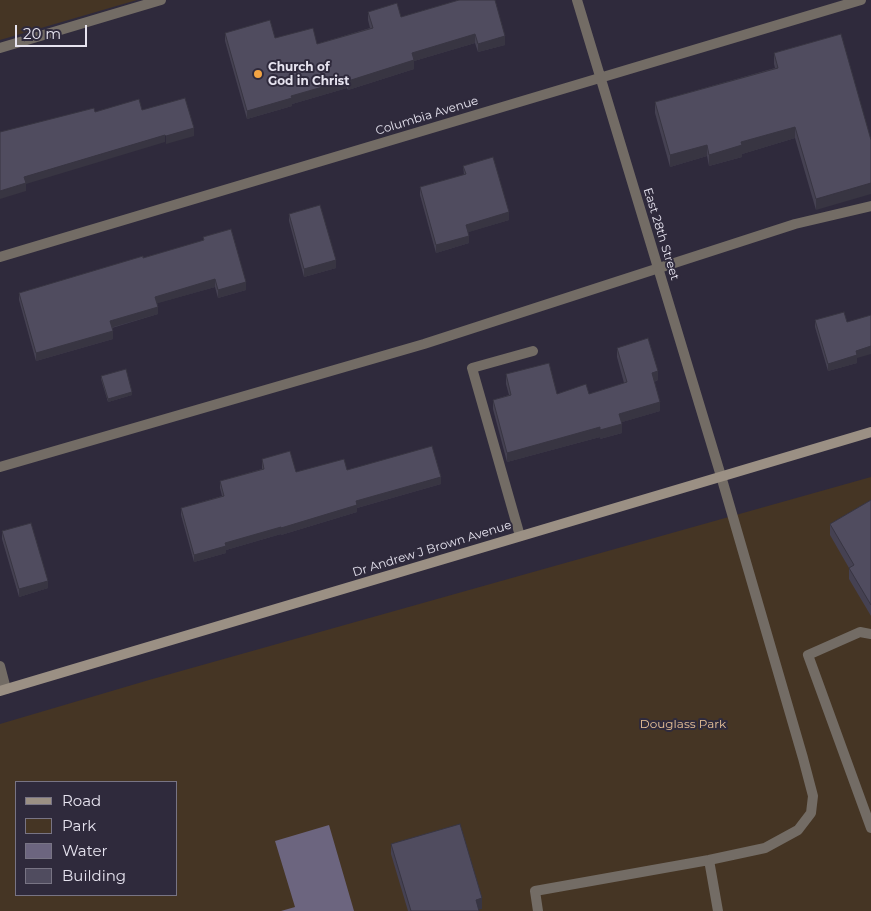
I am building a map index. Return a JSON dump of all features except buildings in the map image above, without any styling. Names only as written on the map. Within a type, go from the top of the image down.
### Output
[{"type":"main road","name":"Dr Andrew J Brown Avenue","points":[[3,690],[871,432]]},
{"type":"street","points":[[0,48],[161,0]]},
{"type":"street","name":"East 28th Street","points":[[538,911],[535,891],[709,860],[765,848],[798,830],[811,813],[813,796],[721,476],[577,0]]},
{"type":"street","name":"Columbia Avenue","points":[[0,257],[861,0]]},
{"type":"street","points":[[0,467],[424,344],[659,270],[795,224],[871,206]]},
{"type":"street","points":[[520,536],[472,368],[533,351]]},
{"type":"street","points":[[871,634],[860,632],[808,655],[871,828]]},
{"type":"street","points":[[0,666],[3,690]]},
{"type":"street","points":[[709,860],[718,911]]},
{"type":"green space","points":[[0,0],[137,0],[0,40]]},
{"type":"green space","name":"Douglass Park","points":[[871,477],[871,911],[0,911],[0,724],[149,680]]},
{"type":"water","points":[[329,825],[354,911],[281,911],[295,907],[275,841]]},
{"type":"place","name":"Church of God in Christ","points":[[258,74]]}]
